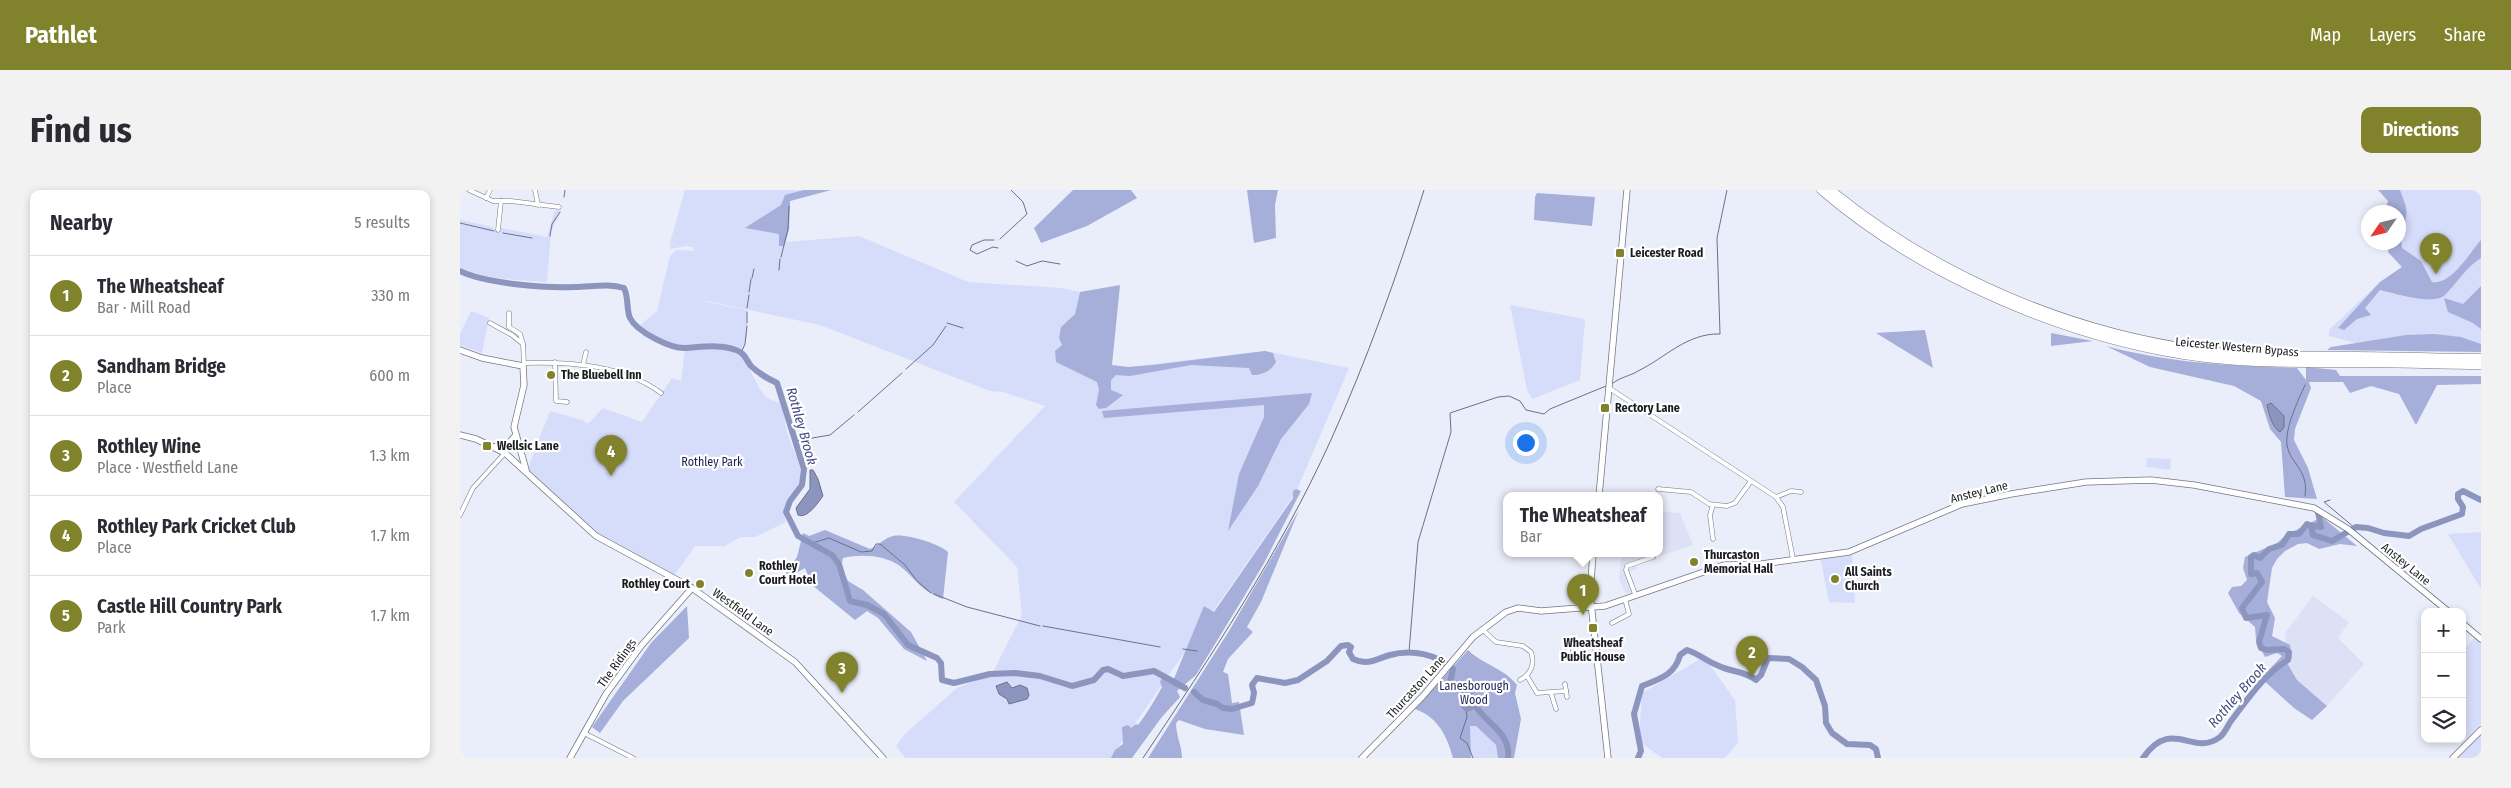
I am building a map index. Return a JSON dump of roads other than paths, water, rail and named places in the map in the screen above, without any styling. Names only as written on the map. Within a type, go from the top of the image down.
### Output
[{"type":"highway","name":"Leicester Western Bypass","points":[[1821,190],[1886,238],[1957,279],[2048,319],[2123,342],[2158,351],[2207,358],[2297,363],[2481,365]]},
{"type":"highway","name":"Leicester Western Bypass","points":[[1830,190],[1876,224],[1917,250],[1975,281],[2068,320],[2125,336],[2161,344],[2213,351],[2299,356],[2481,358]]},
{"type":"street","points":[[469,190],[486,198],[501,201],[552,208],[559,207]]},
{"type":"street","points":[[486,198],[490,190]]},
{"type":"street","points":[[535,190],[538,205]]},
{"type":"street","points":[[1598,492],[1627,190]]},
{"type":"street","points":[[497,227],[501,201]]},
{"type":"street","points":[[508,315],[509,328],[520,334],[523,344],[524,382],[514,418],[515,436],[526,470]]},
{"type":"street","points":[[490,324],[512,334],[523,344]]},
{"type":"street","points":[[460,350],[482,358],[523,365],[556,362],[583,365],[645,381],[661,393]]},
{"type":"street","points":[[583,365],[586,352]]},
{"type":"street","points":[[556,362],[556,400],[567,402]]},
{"type":"street","points":[[1609,388],[1776,497],[1783,507],[1793,559]]},
{"type":"street","name":"Westfield Lane","points":[[460,435],[505,453],[526,470],[552,497],[596,536],[692,588],[795,662],[883,758]]},
{"type":"street","points":[[494,447],[509,443],[515,436]]},
{"type":"street","points":[[460,515],[473,488],[505,453]]},
{"type":"street","name":"Anstey Lane","points":[[1592,606],[1605,606],[1635,594],[1724,565],[1761,564],[1849,552],[1962,504],[2086,482],[2151,480],[2194,485],[2314,508],[2350,531],[2444,608]]},
{"type":"street","points":[[1657,489],[1691,492],[1712,505],[1732,505],[1751,482]]},
{"type":"street","points":[[1776,497],[1791,491],[1801,492]]},
{"type":"street","points":[[1712,505],[1710,515],[1712,539]]},
{"type":"street","points":[[1712,533],[1718,533]]},
{"type":"street","points":[[1593,557],[1590,594],[1597,642],[1608,758]]},
{"type":"street","points":[[1635,594],[1626,570],[1627,566],[1652,557]]},
{"type":"street","name":"The Ridings","points":[[570,758],[606,694],[641,646],[692,588]]},
{"type":"street","points":[[1612,623],[1629,614],[1626,598]]},
{"type":"street","name":"Thurcaston Lane","points":[[1362,758],[1446,671],[1482,629],[1499,616],[1516,609],[1549,611],[1592,606]]},
{"type":"street","points":[[2466,626],[2481,639]]},
{"type":"street","points":[[1482,629],[1496,642],[1528,648],[1533,661],[1527,676],[1520,680]]},
{"type":"street","points":[[1566,639],[1568,651]]},
{"type":"street","points":[[1568,645],[1597,642]]},
{"type":"street","points":[[1527,676],[1537,693],[1566,691]]},
{"type":"street","points":[[1565,684],[1567,697]]},
{"type":"street","points":[[1551,693],[1556,709]]},
{"type":"street","points":[[2453,758],[2481,730]]},
{"type":"street","points":[[584,732],[633,758]]},
{"type":"waterway","points":[[564,197],[565,190]]},
{"type":"waterway","points":[[1000,239],[1027,214],[1023,202],[1011,190]]},
{"type":"waterway","points":[[1613,383],[1648,366],[1687,342],[1708,335],[1720,334],[1717,238],[1727,190]]},
{"type":"waterway","points":[[781,257],[788,229],[789,206]]},
{"type":"waterway","points":[[550,236],[552,224],[560,212]]},
{"type":"waterway","points":[[460,223],[494,231]]},
{"type":"waterway","points":[[503,233],[532,238]]},
{"type":"waterway","points":[[994,240],[984,240],[972,245],[970,250],[977,254],[993,247],[998,248]]},
{"type":"waterway","points":[[779,270],[780,259]]},
{"type":"waterway","points":[[1016,261],[1027,266],[1042,261],[1060,264]]},
{"type":"waterway","points":[[752,278],[754,269]]},
{"type":"waterway","name":"Rothley Brook","points":[[460,271],[485,279],[532,286],[580,287],[606,285],[624,288],[630,318],[640,329],[655,339],[680,348],[717,346],[739,351],[751,366],[766,378],[777,383],[804,469],[802,485],[790,501],[786,512],[798,536],[832,555],[839,564],[850,601],[867,605],[884,614],[908,645],[937,658],[941,663],[942,680],[954,683],[990,674],[1015,673],[1040,676],[1072,686],[1094,680],[1103,670],[1108,669],[1123,676],[1154,671],[1185,688]]},
{"type":"waterway","points":[[749,292],[751,279]]},
{"type":"waterway","points":[[747,308],[749,295]]},
{"type":"waterway","points":[[747,312],[747,323]]},
{"type":"waterway","points":[[947,323],[963,328]]},
{"type":"waterway","points":[[741,353],[745,344],[747,326]]},
{"type":"waterway","points":[[906,369],[933,345],[946,326]]},
{"type":"waterway","points":[[858,412],[902,373]]},
{"type":"waterway","points":[[2305,385],[2293,414],[2287,438],[2289,452],[2304,479],[2305,496]]},
{"type":"waterway","points":[[1409,652],[1418,542],[1451,432],[1450,413],[1498,397],[1509,396],[1520,401],[1526,410],[1544,414],[1550,409],[1606,386]]},
{"type":"waterway","points":[[795,441],[830,435],[854,415]]},
{"type":"waterway","name":"Rothley Brook","points":[[2143,758],[2154,746],[2163,740],[2173,738],[2201,743],[2210,742],[2220,737],[2271,672],[2288,660],[2289,652],[2284,649],[2267,650],[2261,648],[2259,642],[2267,615],[2246,618],[2242,608],[2262,582],[2257,573],[2251,574],[2251,557],[2254,555],[2260,558],[2269,549],[2282,545],[2289,534],[2299,534],[2307,524],[2311,526],[2313,535],[2332,541],[2356,527],[2409,536],[2421,529],[2462,514],[2463,507],[2458,499],[2458,494],[2463,491],[2481,500]]},
{"type":"waterway","points":[[2330,500],[2324,502],[2355,528]]},
{"type":"waterway","points":[[2308,525],[2321,527],[2318,512]]},
{"type":"waterway","points":[[809,544],[829,538],[861,552],[872,551],[876,544],[880,544],[905,565],[917,581],[931,593]]},
{"type":"waterway","points":[[934,594],[967,607],[1040,626]]},
{"type":"waterway","points":[[1043,626],[1160,647]]},
{"type":"waterway","name":"Rothley Brook","points":[[1194,692],[1203,700],[1223,708],[1232,709],[1252,703],[1254,693],[1252,685],[1257,678],[1285,683],[1298,680],[1327,661],[1341,646],[1348,645],[1351,647],[1349,652],[1353,659],[1363,662],[1398,653],[1423,654],[1431,656],[1453,669],[1450,682],[1470,695],[1470,698],[1463,703],[1464,706],[1467,709],[1475,705],[1497,729],[1506,741],[1508,758]]},
{"type":"waterway","points":[[1183,649],[1197,651]]},
{"type":"waterway","name":"Rothley Brook","points":[[1638,758],[1641,751],[1634,714],[1642,686],[1670,672],[1678,662],[1680,655],[1687,650],[1714,664],[1756,680],[1761,675],[1768,658],[1789,659],[1802,667],[1816,680],[1825,706],[1826,723],[1832,733],[1847,744],[1870,745],[1876,749],[1878,758]]},
{"type":"waterway","points":[[1466,708],[1467,717],[1460,738],[1467,743],[1473,758]]},
{"type":"railway","points":[[1143,758],[1243,604],[1310,484],[1344,411],[1369,349],[1424,190]]},
{"type":"place","name":"Leicester Road","points":[[1620,253]]},
{"type":"place","name":"Castle Hill Country Park","points":[[2436,274]]},
{"type":"place","name":"The Bluebell Inn","points":[[551,375]]},
{"type":"place","name":"Rectory Lane","points":[[1605,408]]},
{"type":"place","name":"Wellsic Lane","points":[[487,446]]},
{"type":"place","name":"Rothley Park Cricket Club","points":[[611,476]]},
{"type":"place","name":"Thurcaston Memorial Hall","points":[[1694,562]]},
{"type":"place","name":"Rothley Court Hotel","points":[[749,573]]},
{"type":"place","name":"All Saints Church","points":[[1835,579]]},
{"type":"place","name":"Rothley Court","points":[[700,584]]},
{"type":"place","name":"The Wheatsheaf","points":[[1583,615]]},
{"type":"place","name":"Wheatsheaf Public House","points":[[1593,628]]},
{"type":"place","name":"Sandham Bridge","points":[[1752,677]]},
{"type":"place","name":"Rothley Wine","points":[[842,693]]},
{"type":"park label","name":"Rothley Park","points":[[712,462]]},
{"type":"park label","name":"Lanesborough Wood","points":[[1474,693]]}]
